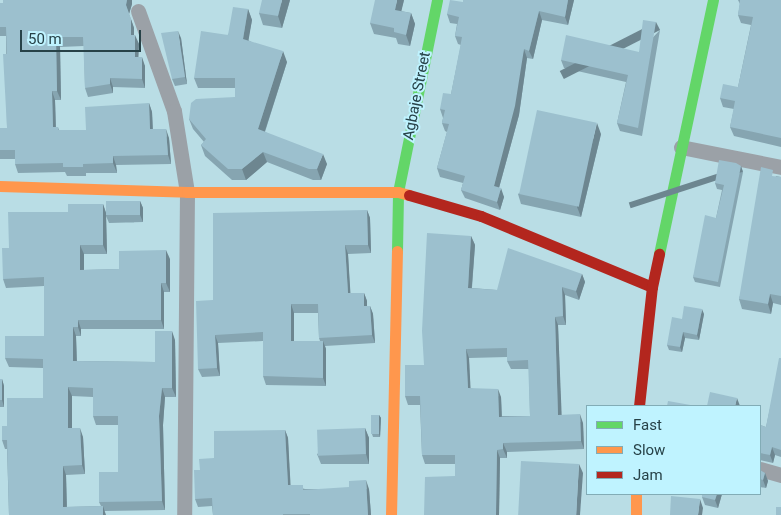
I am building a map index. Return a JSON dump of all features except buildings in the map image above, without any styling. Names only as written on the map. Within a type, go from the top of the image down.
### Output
[{"type":"street","name":"Agbaje Street","points":[[391,515],[398,192],[437,0]]},
{"type":"street","points":[[639,405],[652,288],[713,0]]},
{"type":"street","points":[[138,11],[174,111],[187,192],[184,515]]},
{"type":"street","points":[[681,147],[781,167]]},
{"type":"street","points":[[0,186],[187,192],[398,192],[480,216],[652,288]]},
{"type":"street","points":[[761,469],[781,475]]},
{"type":"street","points":[[636,495],[636,515]]},
{"type":"traffic: fast","points":[[397,251],[398,192],[437,0]]},
{"type":"traffic: fast","points":[[659,254],[713,0]]},
{"type":"traffic: slow","points":[[0,186],[187,192],[398,192],[409,195]]},
{"type":"traffic: slow","points":[[391,515],[397,251]]},
{"type":"traffic: slow","points":[[636,495],[636,515]]},
{"type":"traffic: jam","points":[[409,195],[481,216],[652,287]]},
{"type":"traffic: jam","points":[[639,405],[652,287],[659,254]]}]
